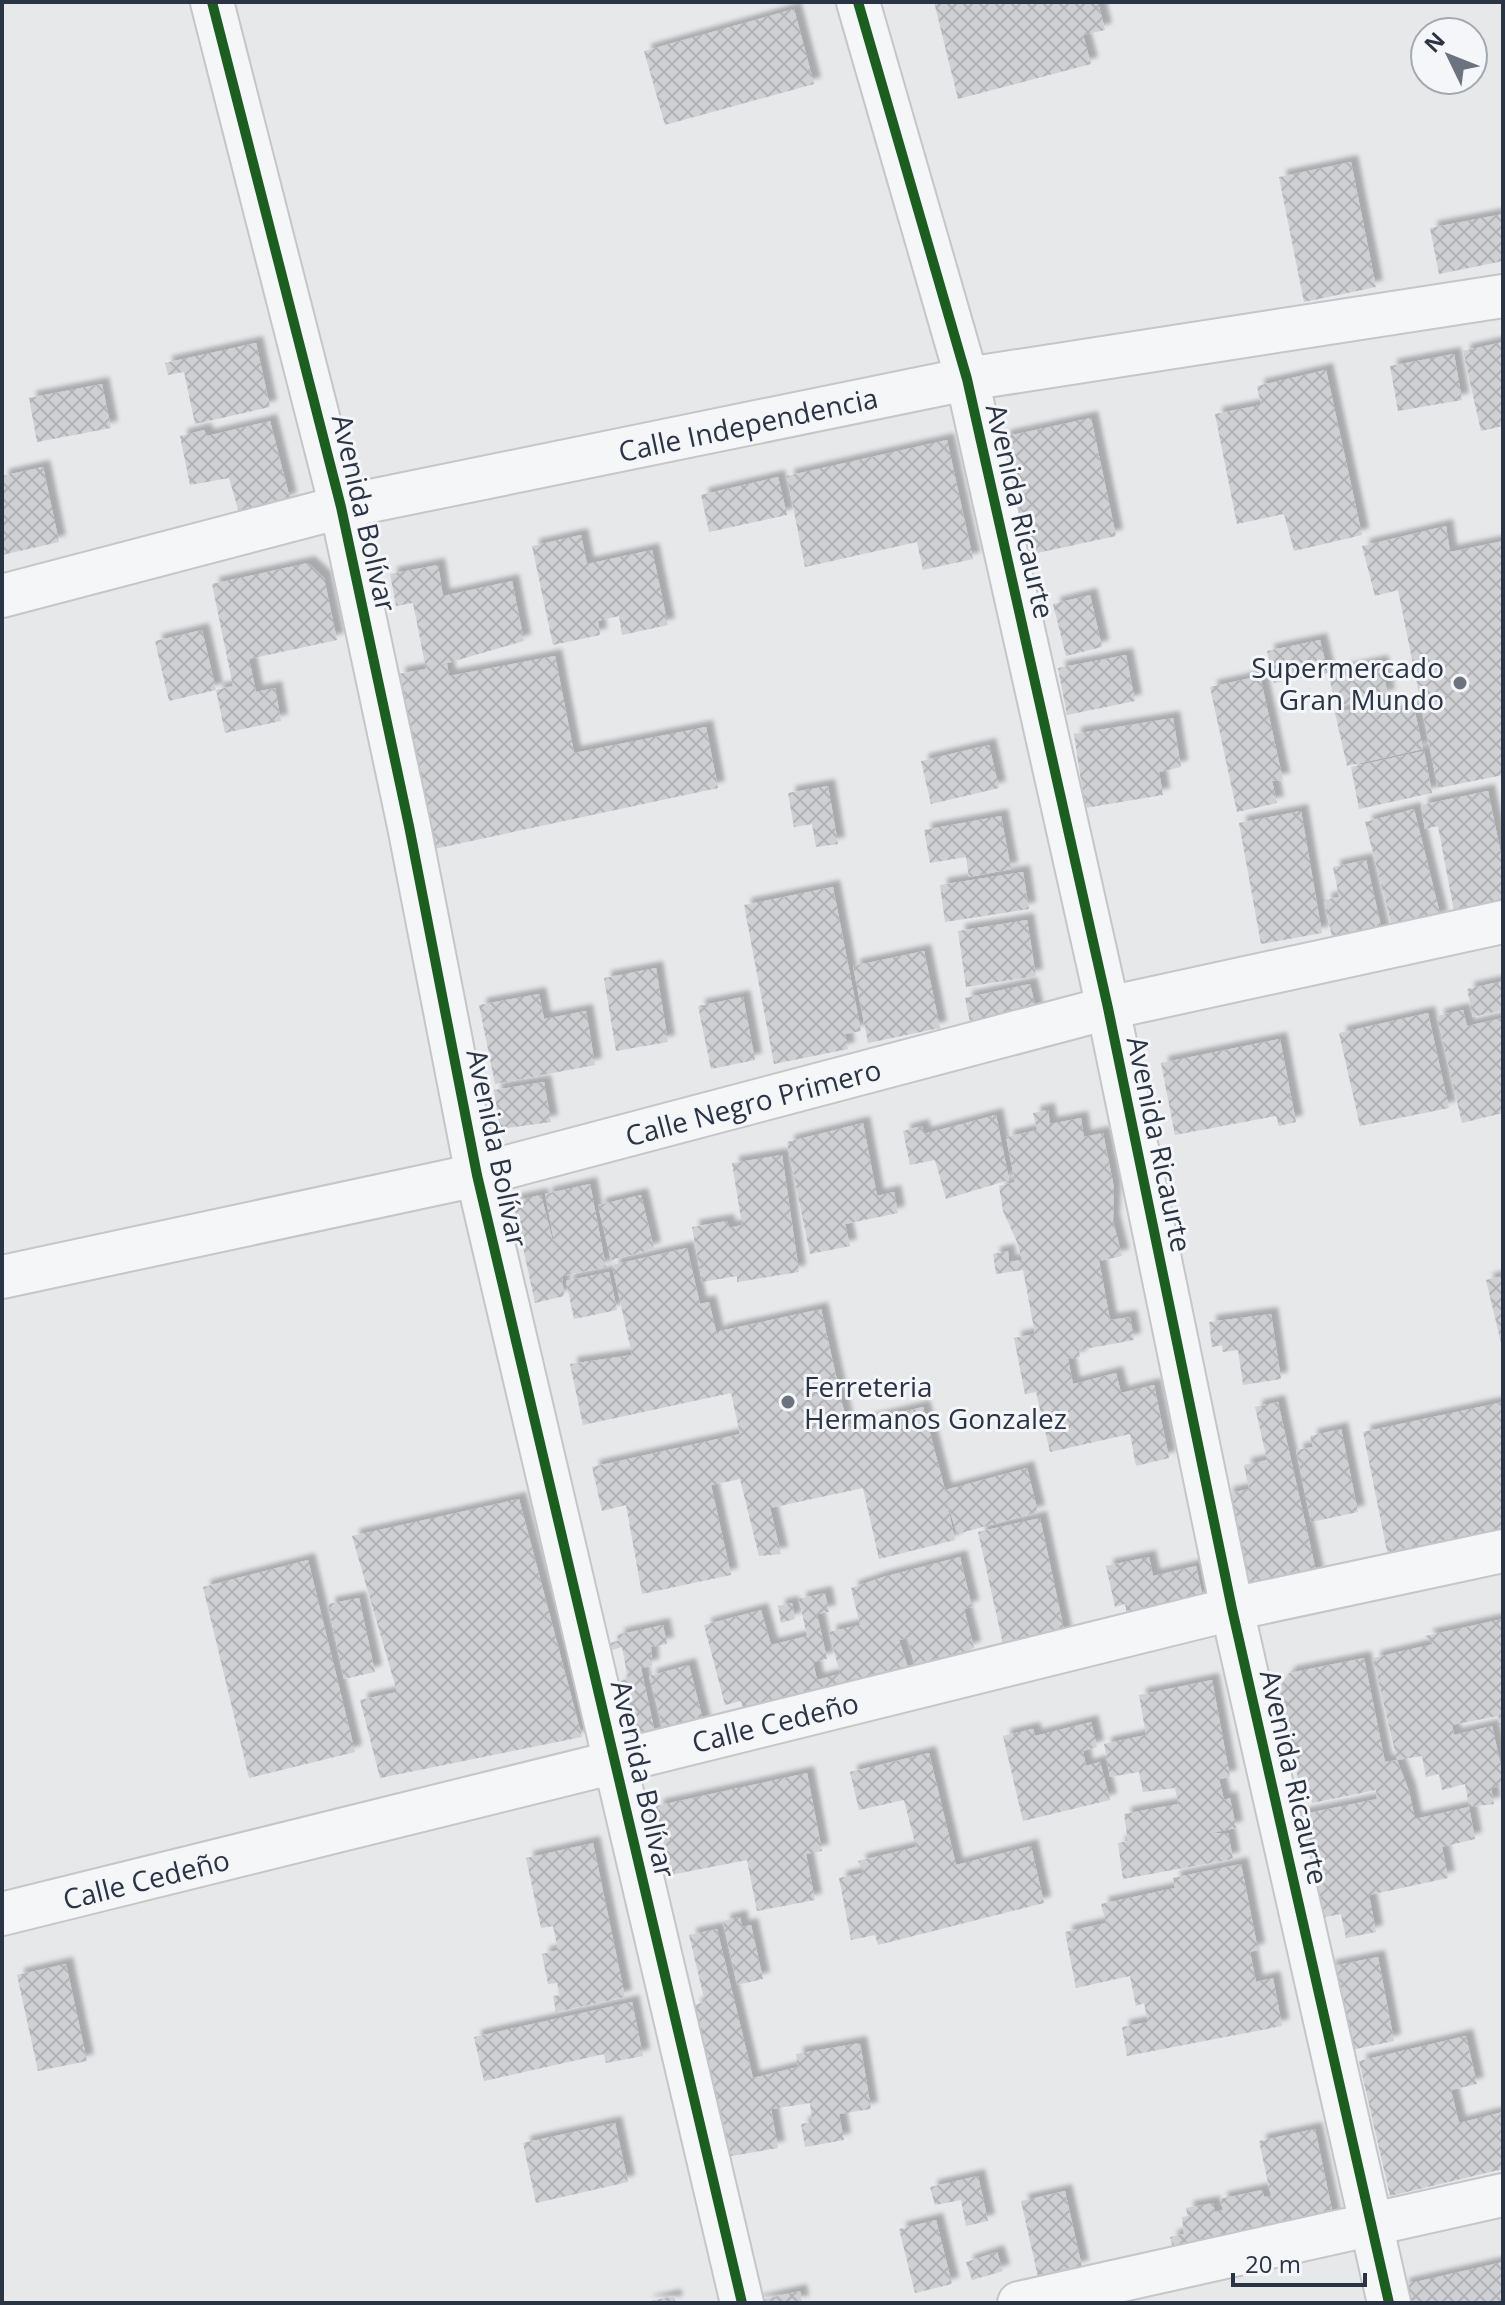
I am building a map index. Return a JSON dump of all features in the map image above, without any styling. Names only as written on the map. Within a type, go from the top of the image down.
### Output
[{"type":"street","name":"Avenida Bolívar","points":[[212,2],[341,507],[409,826],[477,1175],[742,2303]]},
{"type":"street","name":"Avenida Ricaurte","points":[[858,2],[967,379],[1108,1008],[1232,1609],[1389,2303]]},
{"type":"street","name":"Calle Independencia","points":[[2,596],[341,507],[967,379],[1503,296]]},
{"type":"street","name":"Calle Negro Primero","points":[[2,1277],[477,1175],[1108,1008],[1503,922]]},
{"type":"street","name":"Calle Cedeño","points":[[2,1914],[1232,1609],[1503,1551]]},
{"type":"street","points":[[1019,2303],[1503,2195]]},
{"type":"building","points":[[934,2],[1098,2],[1105,30],[1083,35],[1091,64],[958,99]]},
{"type":"building","points":[[794,9],[814,84],[665,125],[644,51]]},
{"type":"building","points":[[1351,162],[1376,287],[1304,302],[1279,177]]},
{"type":"building","points":[[1503,214],[1503,261],[1439,274],[1430,228]]},
{"type":"building","points":[[1503,342],[1503,426],[1481,431],[1463,351]]},
{"type":"building","points":[[256,343],[270,407],[195,424],[184,372],[168,375],[165,363]]},
{"type":"building","points":[[1454,354],[1462,400],[1398,411],[1390,366]]},
{"type":"building","points":[[1326,370],[1362,535],[1294,551],[1284,514],[1237,524],[1215,414],[1261,405],[1257,386]]},
{"type":"building","points":[[102,384],[111,428],[37,442],[29,398]]},
{"type":"building","points":[[1091,418],[1116,536],[1028,555],[1003,437]]},
{"type":"building","points":[[270,421],[290,499],[241,520],[229,478],[190,485],[180,436],[204,430],[207,436]]},
{"type":"building","points":[[947,440],[973,559],[923,570],[917,542],[805,567],[787,476]]},
{"type":"building","points":[[43,467],[59,542],[2,555],[2,476]]},
{"type":"building","points":[[778,477],[787,515],[709,532],[701,495]]},
{"type":"building","name":"Supermercado Gran Mundo","points":[[1446,526],[1450,552],[1503,541],[1503,775],[1438,788],[1398,590],[1375,596],[1362,546]]},
{"type":"building","points":[[581,535],[587,564],[652,550],[668,625],[622,635],[619,616],[598,621],[600,635],[553,645],[532,546]]},
{"type":"building","points":[[308,563],[324,578],[337,640],[249,659],[256,692],[275,688],[281,721],[225,733],[216,690],[233,686],[212,584]]},
{"type":"building","points":[[438,565],[443,596],[512,581],[524,641],[437,666],[447,664],[449,676],[555,656],[574,753],[706,727],[718,788],[434,849],[398,674],[426,669],[413,603],[396,606],[390,574]]},
{"type":"building","points":[[1090,595],[1102,647],[1066,656],[1053,604]]},
{"type":"building","points":[[202,630],[216,690],[169,701],[155,641]]},
{"type":"building","points":[[1320,640],[1328,673],[1274,683],[1267,651]]},
{"type":"building","points":[[1126,655],[1135,701],[1067,715],[1058,668]]},
{"type":"building","points":[[1381,662],[1388,696],[1336,706],[1328,673]]},
{"type":"building","points":[[1260,676],[1283,780],[1272,781],[1277,803],[1237,812],[1210,687]]},
{"type":"building","points":[[1383,701],[1386,714],[1414,708],[1423,749],[1347,766],[1335,713]]},
{"type":"building","points":[[1173,718],[1181,767],[1159,772],[1163,795],[1085,808],[1074,734]]},
{"type":"building","points":[[989,745],[999,788],[931,804],[921,761]]},
{"type":"building","points":[[1424,751],[1432,793],[1359,809],[1351,767]]},
{"type":"building","points":[[828,786],[838,844],[816,847],[812,824],[794,827],[788,793]]},
{"type":"building","points":[[1488,791],[1503,864],[1503,901],[1454,911],[1438,826],[1425,829],[1421,805]]},
{"type":"building","points":[[1414,809],[1441,918],[1393,930],[1365,822]]},
{"type":"building","points":[[1301,811],[1322,933],[1261,944],[1239,823]]},
{"type":"building","points":[[1001,816],[1011,869],[969,877],[966,857],[930,863],[924,830]]},
{"type":"building","points":[[1366,860],[1383,935],[1334,946],[1324,900],[1339,897],[1333,867]]},
{"type":"building","points":[[1023,872],[1029,909],[945,922],[940,885]]},
{"type":"building","points":[[833,887],[861,1031],[845,1034],[848,1049],[774,1064],[744,905]]},
{"type":"building","points":[[1027,920],[1036,976],[966,987],[958,931]]},
{"type":"building","points":[[924,951],[940,1028],[868,1043],[853,966]]},
{"type":"building","points":[[656,968],[668,1042],[616,1051],[604,978]]},
{"type":"building","points":[[1503,981],[1503,1010],[1473,1017],[1467,989]]},
{"type":"building","points":[[1030,984],[1037,1013],[971,1027],[965,998]]},
{"type":"building","points":[[539,994],[544,1019],[586,1011],[595,1065],[495,1084],[479,1005]]},
{"type":"building","points":[[743,997],[755,1060],[711,1069],[698,1006]]},
{"type":"building","points":[[1463,1010],[1467,1026],[1503,1018],[1503,1113],[1462,1123],[1437,1016]]},
{"type":"building","points":[[1428,1013],[1449,1108],[1360,1126],[1339,1033]]},
{"type":"building","points":[[1280,1039],[1296,1122],[1279,1126],[1276,1116],[1175,1135],[1161,1063]]},
{"type":"building","points":[[544,1082],[551,1122],[500,1129],[494,1090]]},
{"type":"building","points":[[1048,1110],[1050,1124],[1081,1118],[1084,1137],[1103,1133],[1114,1188],[1113,1221],[1122,1256],[1099,1261],[1110,1320],[1130,1317],[1134,1340],[1079,1350],[1080,1357],[1068,1359],[1073,1384],[1116,1373],[1121,1393],[1154,1385],[1169,1458],[1136,1466],[1130,1434],[1050,1452],[1036,1392],[1025,1394],[1014,1338],[1035,1334],[1023,1270],[996,1274],[993,1254],[1008,1251],[1009,1262],[1022,1260],[1003,1211],[999,1186],[1015,1182],[1006,1137],[1037,1130],[1033,1113]]},
{"type":"building","points":[[996,1115],[1009,1180],[946,1199],[935,1160],[910,1165],[903,1131],[922,1126],[924,1134]]},
{"type":"building","points":[[863,1123],[877,1196],[894,1192],[898,1213],[845,1224],[850,1246],[810,1254],[787,1142]]},
{"type":"building","points":[[782,1155],[799,1272],[737,1282],[737,1276],[702,1282],[692,1227],[727,1221],[729,1228],[742,1225],[732,1163]]},
{"type":"building","points":[[590,1184],[606,1267],[562,1276],[564,1296],[535,1303],[513,1201],[541,1195],[557,1257],[545,1194]]},
{"type":"building","points":[[641,1195],[654,1249],[611,1260],[598,1205]]},
{"type":"building","points":[[687,1248],[700,1304],[709,1302],[717,1335],[720,1331],[821,1309],[847,1425],[923,1407],[945,1490],[1027,1468],[1038,1512],[957,1534],[946,1498],[955,1540],[879,1559],[863,1488],[770,1508],[781,1554],[759,1556],[740,1479],[711,1485],[731,1575],[642,1594],[626,1505],[602,1511],[592,1467],[740,1434],[731,1393],[583,1425],[570,1364],[632,1355],[612,1265]]},
{"type":"building","points":[[609,1272],[617,1310],[574,1319],[566,1281]]},
{"type":"building","points":[[1503,1276],[1503,1347],[1502,1347],[1486,1280]]},
{"type":"building","points":[[1271,1314],[1281,1379],[1243,1385],[1238,1350],[1223,1352],[1222,1345],[1212,1347],[1209,1322]]},
{"type":"building","points":[[1278,1402],[1318,1580],[1244,1595],[1226,1494],[1249,1489],[1244,1465],[1267,1460],[1255,1407]]},
{"type":"building","points":[[1503,1402],[1503,1544],[1390,1566],[1363,1432]]},
{"type":"building","points":[[1341,1429],[1358,1512],[1311,1522],[1296,1450],[1313,1447],[1310,1436]]},
{"type":"building","points":[[519,1499],[582,1737],[380,1778],[360,1700],[397,1692],[352,1536]]},
{"type":"building","points":[[1040,1518],[1066,1639],[1005,1653],[978,1532]]},
{"type":"building","points":[[960,1557],[972,1607],[964,1609],[974,1648],[961,1652],[963,1659],[916,1671],[908,1638],[899,1640],[913,1683],[825,1706],[819,1684],[820,1692],[744,1712],[741,1701],[725,1705],[704,1625],[761,1610],[771,1645],[807,1636],[799,1599],[825,1593],[829,1612],[817,1614],[827,1659],[813,1662],[817,1680],[840,1674],[829,1632],[860,1625],[851,1588]]},
{"type":"building","points":[[1149,1557],[1153,1576],[1196,1566],[1203,1598],[1129,1625],[1125,1604],[1115,1607],[1106,1566]]},
{"type":"building","points":[[308,1560],[355,1752],[249,1778],[203,1587]]},
{"type":"building","points":[[359,1598],[375,1672],[344,1679],[328,1604]]},
{"type":"building","points":[[792,1603],[795,1619],[781,1623],[778,1606]]},
{"type":"building","points":[[1503,1619],[1503,1734],[1498,1716],[1452,1725],[1454,1735],[1492,1726],[1500,1762],[1503,1761],[1503,1785],[1491,1788],[1494,1804],[1469,1807],[1465,1784],[1442,1790],[1439,1774],[1426,1777],[1422,1756],[1397,1760],[1373,1658],[1433,1644],[1425,1636]]},
{"type":"building","points":[[663,1625],[667,1644],[651,1647],[652,1666],[641,1668],[658,1747],[637,1752],[628,1733],[634,1731],[626,1695],[615,1698],[613,1690],[621,1688],[620,1681],[628,1679],[622,1647],[612,1650],[611,1643],[619,1640],[617,1635]]},
{"type":"building","points":[[1364,1658],[1385,1762],[1397,1760],[1409,1791],[1415,1819],[1469,1807],[1475,1839],[1442,1847],[1448,1878],[1369,1895],[1376,1932],[1346,1938],[1341,1914],[1315,1919],[1294,1816],[1377,1799],[1376,1790],[1312,1803],[1307,1779],[1299,1783],[1279,1688],[1289,1673]]},
{"type":"building","points":[[689,1665],[705,1728],[666,1739],[649,1676]]},
{"type":"building","points":[[1212,1680],[1230,1777],[1219,1779],[1224,1800],[1230,1798],[1236,1828],[1212,1833],[1228,1833],[1233,1859],[1123,1879],[1118,1843],[1128,1841],[1124,1814],[1178,1804],[1175,1788],[1143,1792],[1139,1772],[1110,1777],[1104,1744],[1146,1735],[1139,1695]]},
{"type":"building","points":[[1091,1722],[1097,1747],[1083,1751],[1086,1766],[1100,1762],[1110,1800],[1023,1821],[1003,1736],[1033,1729],[1035,1736]]},
{"type":"building","points":[[929,1753],[956,1865],[1031,1846],[1044,1903],[878,1945],[875,1935],[851,1940],[839,1878],[863,1873],[858,1861],[916,1847],[904,1800],[859,1810],[850,1772]]},
{"type":"building","points":[[807,1773],[822,1851],[806,1854],[815,1900],[757,1911],[747,1860],[670,1875],[656,1806]]},
{"type":"building","points":[[593,1843],[625,1997],[556,2012],[553,1996],[560,1995],[557,1983],[548,1984],[542,1954],[558,1950],[553,1926],[541,1928],[526,1858]]},
{"type":"building","points":[[1241,1864],[1258,1950],[1250,1952],[1256,1982],[1273,1978],[1282,2026],[1127,2056],[1122,2027],[1148,2022],[1144,2003],[1136,2006],[1130,1976],[1076,1988],[1065,1932],[1106,1923],[1101,1904],[1175,1888],[1173,1878]]},
{"type":"building","points":[[740,1917],[742,1927],[751,1925],[763,1979],[737,1985],[723,1921]]},
{"type":"building","points":[[717,1929],[753,2078],[798,2067],[796,2054],[860,2043],[871,2109],[839,2114],[844,2140],[805,2147],[801,2124],[812,2122],[810,2103],[771,2109],[778,2148],[731,2156],[694,2005],[705,2002],[689,1935]]},
{"type":"building","points":[[1378,1957],[1394,2041],[1351,2050],[1328,1967]]},
{"type":"building","points":[[66,1964],[87,2061],[38,2071],[17,1975]]},
{"type":"building","points":[[632,2002],[643,2056],[606,2063],[604,2054],[484,2081],[474,2037]]},
{"type":"building","points":[[1466,2036],[1477,2084],[1451,2090],[1459,2123],[1503,2112],[1503,2169],[1390,2196],[1359,2061]]},
{"type":"building","points":[[615,2123],[628,2182],[536,2203],[523,2143]]},
{"type":"building","points":[[1315,2129],[1335,2224],[1174,2253],[1170,2237],[1184,2234],[1182,2217],[1188,2216],[1186,2208],[1213,2203],[1215,2212],[1223,2210],[1220,2199],[1262,2190],[1264,2197],[1271,2196],[1259,2141]]},
{"type":"building","points":[[978,2176],[988,2221],[966,2226],[961,2200],[935,2205],[930,2187]]},
{"type":"building","points":[[1065,2191],[1082,2267],[1038,2277],[1021,2201]]},
{"type":"building","points":[[936,2220],[952,2284],[915,2293],[899,2229]]},
{"type":"building","points":[[997,2252],[1003,2271],[972,2280],[966,2262]]},
{"type":"building","points":[[1503,2262],[1503,2303],[1406,2303],[1402,2285]]},
{"type":"building","points":[[800,2291],[802,2303],[752,2302]]},
{"type":"building","points":[[674,2296],[676,2303],[646,2303],[646,2302]]},
{"type":"cycle path","points":[[212,2],[341,507],[409,826],[477,1175],[742,2303]]},
{"type":"cycle path","points":[[858,2],[967,379],[1108,1008],[1232,1609],[1389,2303]]},
{"type":"place","name":"Supermercado Gran Mundo","points":[[1460,683]]},
{"type":"place","name":"Ferreteria Hermanos Gonzalez","points":[[788,1402]]}]
